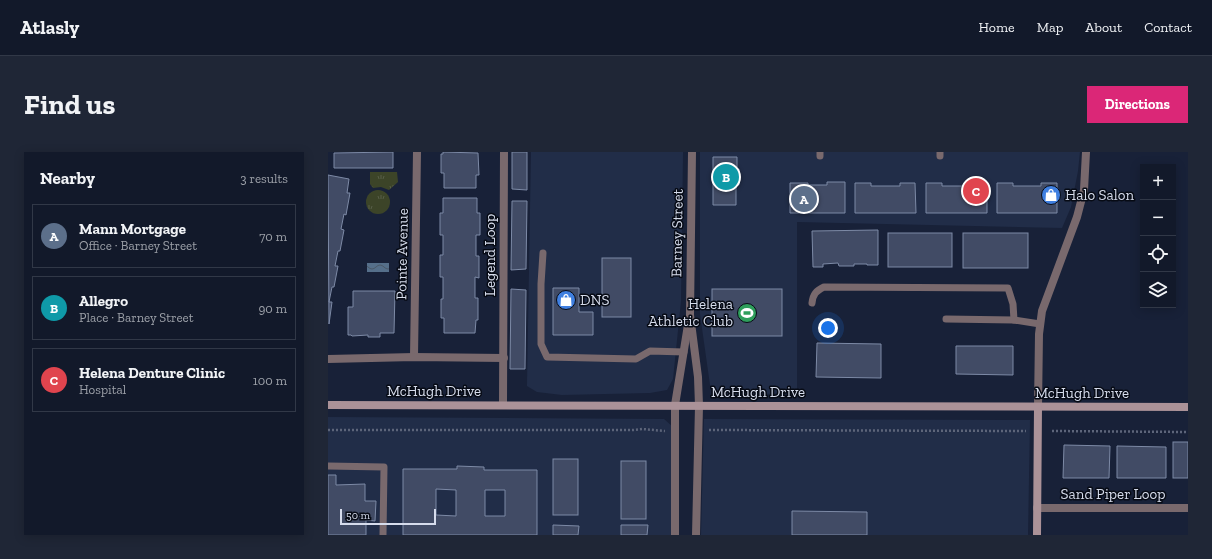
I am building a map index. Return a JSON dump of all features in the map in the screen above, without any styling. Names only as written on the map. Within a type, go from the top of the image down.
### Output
[{"type":"street","name":"Pointe Avenue","points":[[414,357],[417,152]]},
{"type":"street","name":"Legend Loop","points":[[503,405],[504,152]]},
{"type":"street","name":"Barney Street","points":[[690,315],[692,152]]},
{"type":"street","points":[[1037,535],[1040,324],[1042,311],[1084,190],[1086,152]]},
{"type":"street","points":[[675,535],[676,406],[690,315]]},
{"type":"street","points":[[690,315],[698,377],[699,406],[696,535]]},
{"type":"street","points":[[328,359],[414,357],[504,358]]},
{"type":"street","name":"McHugh Drive","points":[[328,405],[1188,407]]},
{"type":"street","name":"Sand Piper Loop","points":[[1038,508],[1188,508]]},
{"type":"lane","points":[[543,253],[541,284],[541,344],[547,357],[636,359],[650,351],[684,352]]},
{"type":"lane","points":[[812,303],[813,296],[816,291],[824,287],[1008,288],[1013,304],[1014,320]]},
{"type":"lane","points":[[946,319],[1014,320],[1040,324]]},
{"type":"lane","points":[[328,466],[384,467],[383,535]]},
{"type":"path","points":[[328,430],[670,430]]},
{"type":"path","points":[[706,430],[1026,431]]},
{"type":"path","points":[[1052,431],[1188,432]]},
{"type":"shaded area","points":[[531,152],[683,152],[681,301],[673,379],[667,390],[650,393],[562,395],[537,392],[527,386]]},
{"type":"shaded area","points":[[700,152],[1080,152],[1071,207],[1062,228],[797,222],[797,393],[730,395],[718,391],[710,385],[700,314]]},
{"type":"shaded area","points":[[328,417],[664,419],[673,427],[671,535],[328,535]]},
{"type":"shaded area","points":[[704,419],[1030,420],[1028,535],[701,535]]},
{"type":"green space","points":[[370,172],[397,172],[398,182],[389,190],[381,187],[373,188],[370,184]]},
{"type":"green space","points":[[378,190],[386,194],[390,202],[386,210],[378,214],[370,210],[366,202],[370,194]]},
{"type":"water","points":[[367,263],[389,263],[389,272],[367,272]]},
{"type":"building","points":[[393,152],[393,168],[334,168],[334,153]]},
{"type":"building","points":[[443,152],[478,153],[479,175],[476,175],[476,188],[444,188],[444,173],[441,173],[441,154],[443,154]]},
{"type":"building","points":[[512,152],[527,152],[527,190],[512,189]]},
{"type":"building","points":[[713,157],[737,157],[739,185],[736,185],[736,205],[713,205]]},
{"type":"building","points":[[328,175],[349,179],[347,193],[350,193],[346,215],[344,214],[341,229],[344,230],[340,251],[338,251],[335,266],[338,266],[334,287],[332,287],[329,302],[332,302],[329,324]]},
{"type":"building","points":[[827,182],[845,182],[845,213],[790,213],[790,183],[827,185]]},
{"type":"building","points":[[855,183],[871,183],[871,186],[900,186],[900,183],[915,183],[916,213],[855,213]]},
{"type":"building","points":[[926,183],[942,183],[942,186],[970,186],[971,183],[987,183],[987,213],[926,213]]},
{"type":"building","points":[[997,183],[1013,183],[1013,186],[1041,186],[1041,183],[1057,183],[1057,213],[997,213]]},
{"type":"building","points":[[443,198],[477,198],[477,213],[480,213],[480,235],[476,235],[476,256],[479,256],[479,278],[475,277],[475,298],[478,298],[478,320],[476,320],[475,333],[444,333],[444,318],[441,318],[443,277],[440,277],[440,255],[443,255],[443,235],[440,235],[440,213],[443,213]]},
{"type":"building","points":[[512,201],[527,201],[526,269],[511,270]]},
{"type":"building","points":[[878,230],[878,265],[854,264],[854,266],[839,266],[838,263],[823,264],[823,267],[813,267],[812,231]]},
{"type":"building","points":[[888,233],[952,233],[952,267],[888,267]]},
{"type":"building","points":[[963,233],[1028,233],[1028,268],[963,268]]},
{"type":"building","points":[[602,258],[631,258],[631,317],[602,317]]},
{"type":"building","name":"DNS","points":[[553,288],[579,288],[579,312],[593,312],[593,335],[553,335]]},
{"type":"building","points":[[511,289],[526,290],[525,369],[510,369]]},
{"type":"building","name":"Helena Athletic Club","points":[[712,289],[782,289],[782,336],[712,336]]},
{"type":"building","points":[[353,291],[395,291],[394,333],[380,333],[380,337],[368,337],[368,335],[348,335],[348,307],[353,307]]},
{"type":"building","points":[[817,343],[881,344],[881,378],[816,377]]},
{"type":"building","points":[[956,346],[1013,346],[1013,375],[956,374]]},
{"type":"building","points":[[1173,442],[1188,442],[1188,478],[1173,478]]},
{"type":"building","points":[[1064,445],[1110,446],[1109,478],[1063,478]]},
{"type":"building","points":[[1117,446],[1166,447],[1166,478],[1117,478]]},
{"type":"building","points":[[553,459],[578,459],[578,515],[553,515]]},
{"type":"building","points":[[621,461],[646,461],[646,519],[621,519]]},
{"type":"building","points":[[457,466],[484,467],[484,470],[537,470],[537,535],[403,535],[403,469],[457,469]],"holes":[[[436,489],[456,490],[456,516],[436,515]],[[485,490],[505,490],[505,516],[485,516]]]},
{"type":"building","points":[[328,475],[336,475],[336,485],[365,484],[365,501],[376,501],[375,521],[366,520],[366,535],[328,535]]},
{"type":"building","points":[[792,511],[867,512],[867,535],[792,535]]},
{"type":"building","points":[[553,525],[579,526],[578,535],[553,535]]},
{"type":"building","points":[[621,525],[648,525],[647,535],[621,535]]},
{"type":"place","name":"Allegro","points":[[726,177]]},
{"type":"place","name":"Helena Denture Clinic","points":[[976,191]]},
{"type":"place","name":"Halo Salon","points":[[1051,195]]},
{"type":"place","name":"Mann Mortgage","points":[[804,199]]},
{"type":"place","name":"DNS","points":[[566,300]]},
{"type":"place","name":"Helena Athletic Club","points":[[747,313]]}]
